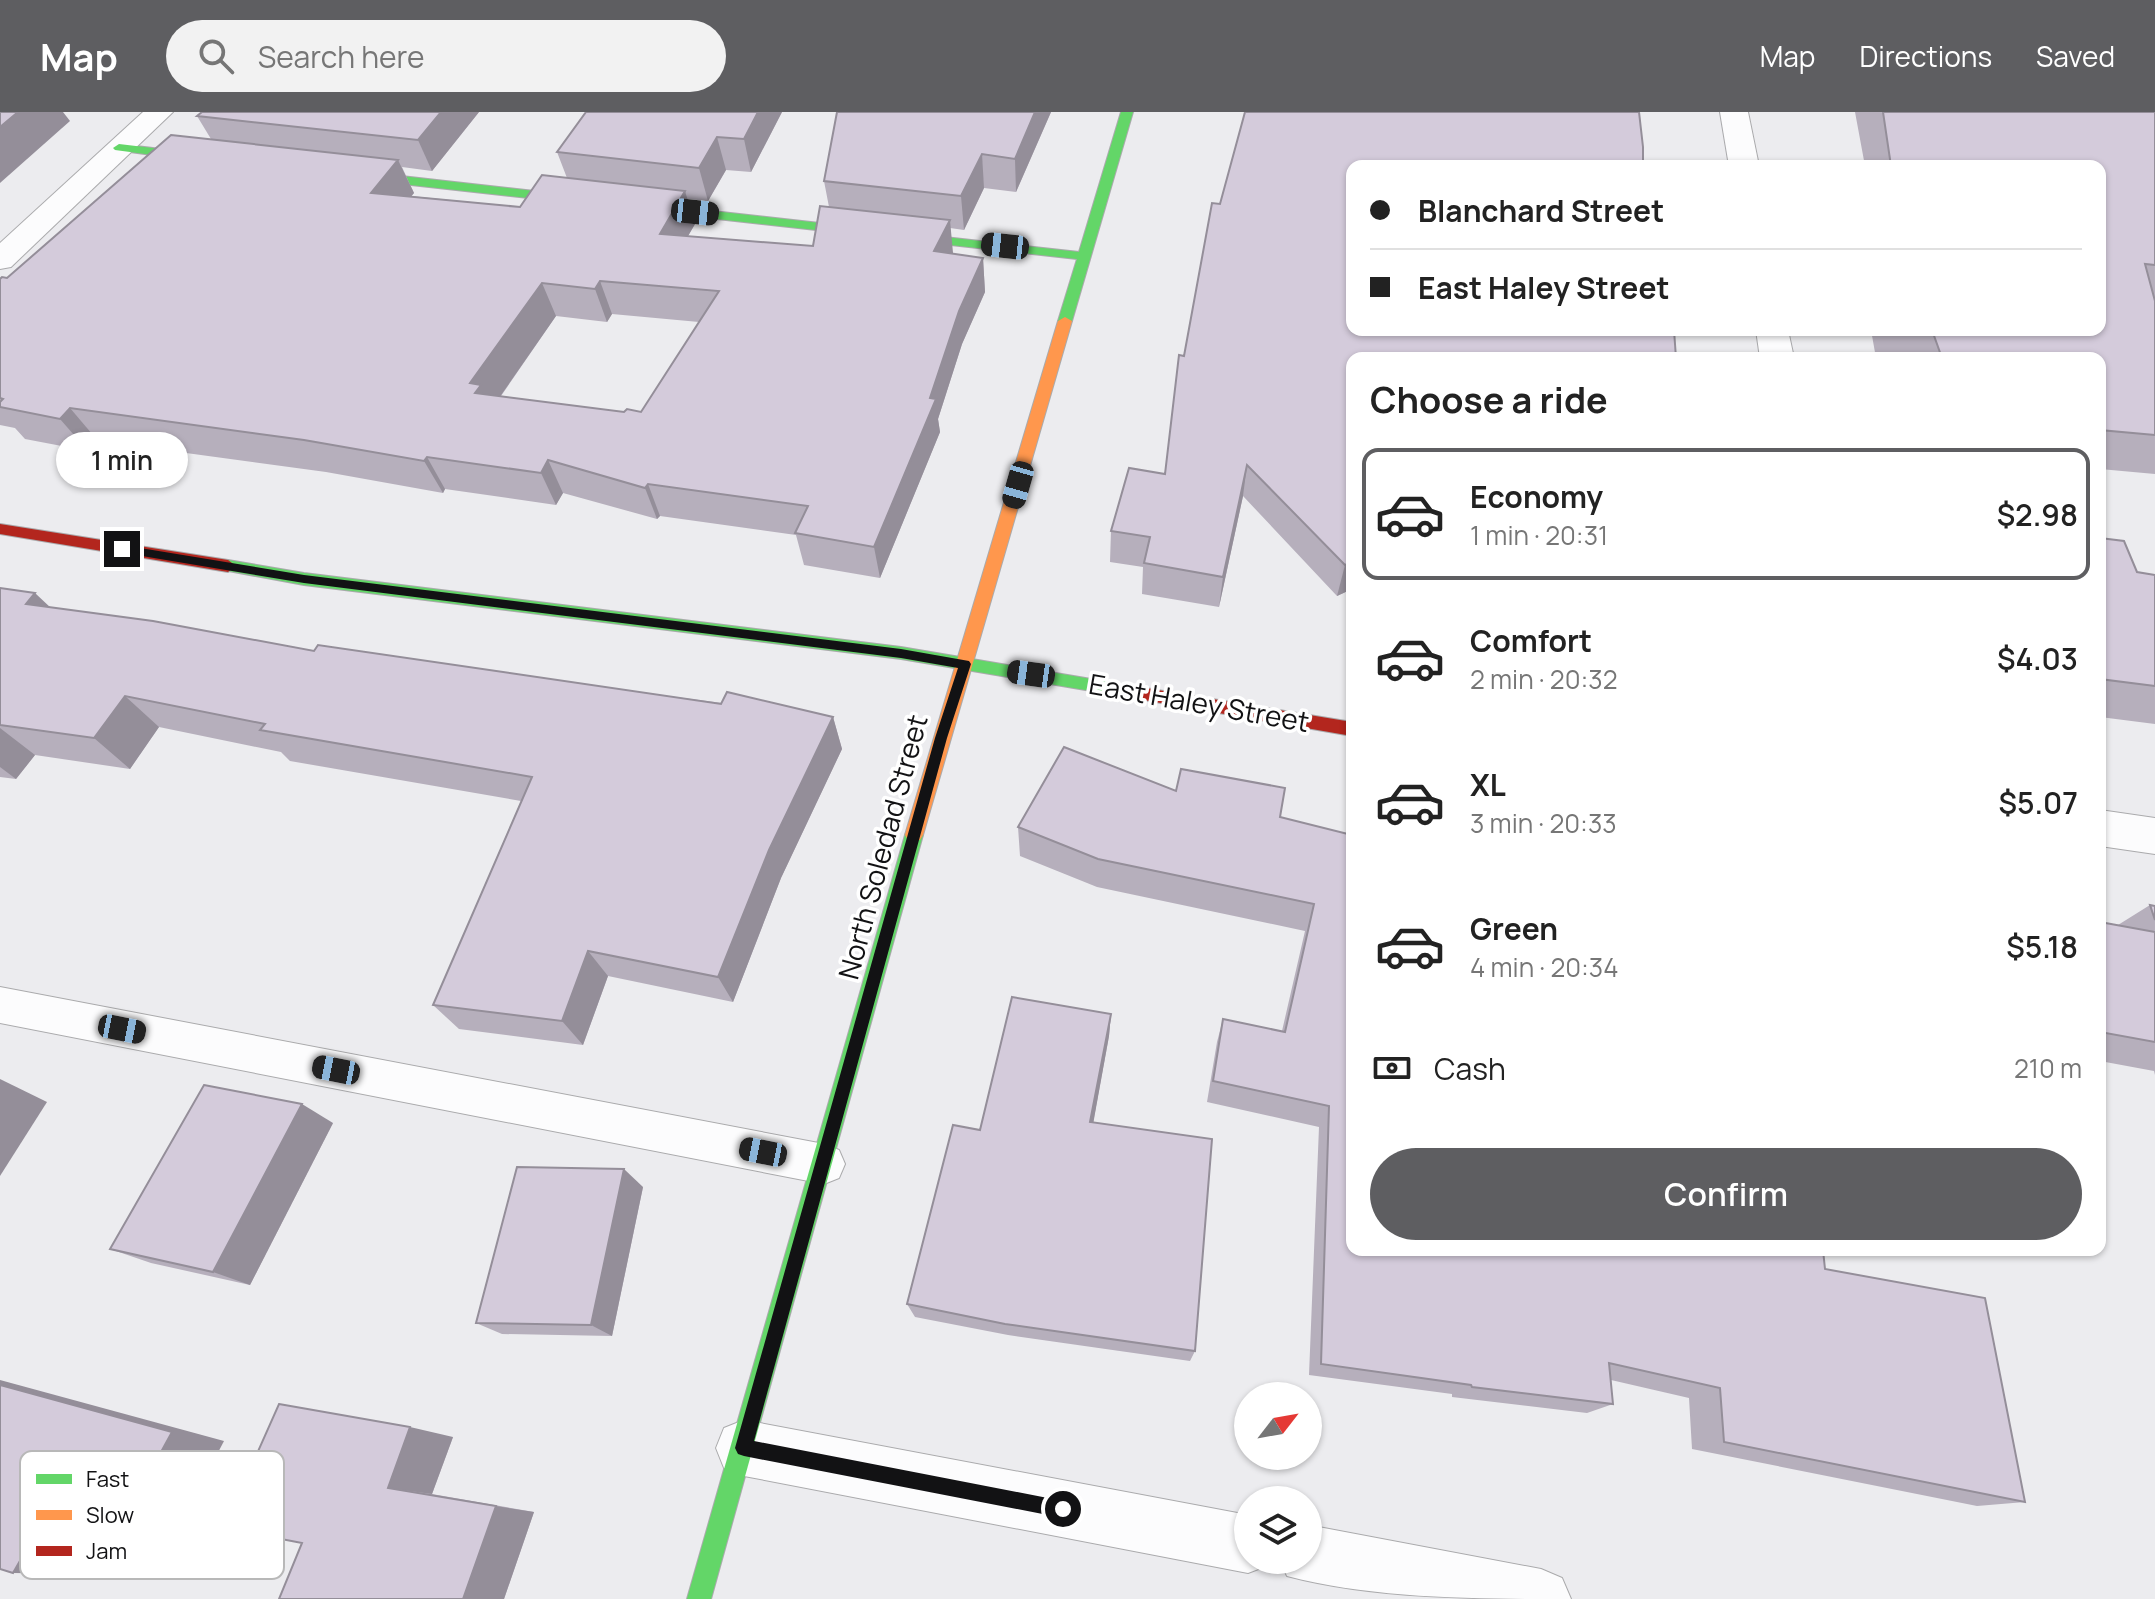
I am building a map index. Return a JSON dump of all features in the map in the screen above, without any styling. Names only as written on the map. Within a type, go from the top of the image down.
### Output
[{"type":"street","points":[[0,260],[159,112]]},
{"type":"street","name":"North Soledad Street","points":[[699,1599],[824,1164],[941,738],[1127,112]]},
{"type":"street","points":[[1734,112],[1743,160]]},
{"type":"street","points":[[119,148],[230,161]]},
{"type":"street","points":[[323,172],[1084,256]]},
{"type":"street","name":"East Haley Street","points":[[0,529],[304,579],[901,653],[1346,728]]},
{"type":"street","points":[[2106,829],[2155,836]]},
{"type":"street","points":[[744,1448],[1234,1541]]},
{"type":"street","points":[[1322,1558],[1541,1599]]},
{"type":"lane","points":[[0,1005],[824,1164]]},
{"type":"building","points":[[0,112],[18,112],[0,127]]},
{"type":"building","points":[[202,112],[441,112],[418,140],[197,116]]},
{"type":"building","points":[[586,112],[758,112],[744,139],[717,137],[699,168],[557,152]]},
{"type":"building","points":[[837,112],[1035,112],[1015,159],[982,154],[961,196],[824,181]]},
{"type":"building","points":[[1245,112],[1639,112],[1643,160],[1346,160],[1346,336],[1674,336],[1676,352],[1346,352],[1346,565],[1247,465],[1223,577],[1144,563],[1150,537],[1111,531],[1129,468],[1165,474],[1179,355],[1184,356],[1212,203],[1220,204]]},
{"type":"building","points":[[1883,112],[2155,112],[2155,265],[2145,264],[2155,301],[2155,435],[2106,431],[2106,352],[1940,352],[1934,336],[2106,336],[2106,160],[1890,160]]},
{"type":"building","points":[[171,135],[398,160],[371,193],[520,207],[542,175],[685,191],[660,234],[813,246],[820,206],[950,220],[934,251],[983,258],[959,311],[930,398],[936,399],[874,547],[795,533],[808,506],[648,484],[645,488],[548,460],[541,473],[427,457],[424,461],[304,440],[70,408],[60,419],[0,407],[3,399],[0,398],[0,279],[7,278]],"holes":[[[600,281],[719,291],[641,412],[475,393],[481,385],[470,383],[542,283],[595,289]]]},
{"type":"building","points":[[2106,539],[2124,541],[2137,572],[2155,575],[2155,686],[2106,680]]},
{"type":"building","points":[[0,588],[35,593],[26,604],[153,621],[314,651],[318,645],[721,704],[727,692],[833,717],[769,850],[718,977],[588,951],[562,1021],[433,1005],[532,777],[260,730],[265,724],[125,696],[94,738],[0,725]]},
{"type":"building","points":[[1064,747],[1176,791],[1181,769],[1285,788],[1280,817],[1346,834],[1346,1256],[1824,1256],[1825,1269],[1985,1298],[2025,1502],[1724,1442],[1720,1388],[1609,1363],[1613,1404],[1321,1364],[1329,1106],[1213,1081],[1223,1019],[1285,1032],[1314,904],[1098,859],[1018,827]]},
{"type":"building","points":[[2106,923],[2155,932],[2155,1042],[2106,1033]]},
{"type":"building","points":[[1012,997],[1111,1014],[1090,1122],[1212,1139],[1195,1351],[1005,1324],[907,1304],[953,1125],[980,1130]]},
{"type":"building","points":[[204,1085],[302,1104],[213,1272],[110,1249]]},
{"type":"building","points":[[517,1167],[624,1169],[591,1325],[476,1323]]},
{"type":"building","points":[[0,1385],[172,1432],[162,1451],[20,1451],[20,1561],[13,1573],[0,1569]]},
{"type":"building","points":[[279,1404],[410,1427],[388,1488],[496,1506],[463,1599],[279,1599],[302,1543],[284,1540],[284,1451],[258,1451]]},
{"type":"traffic: fast","points":[[1065,321],[1127,112]]},
{"type":"traffic: fast","points":[[119,148],[212,159]]},
{"type":"traffic: fast","points":[[348,174],[1084,256]]},
{"type":"traffic: fast","points":[[228,566],[304,579],[901,653],[1109,688]]},
{"type":"traffic: fast","points":[[699,1599],[914,835]]},
{"type":"traffic: slow","points":[[914,835],[1065,321]]},
{"type":"traffic: jam","points":[[0,529],[228,566]]},
{"type":"traffic: jam","points":[[1109,688],[1346,728]]},
{"type":"route","points":[[122,549],[304,579],[901,653],[965,664],[941,738],[744,1448],[1063,1509]]}]
